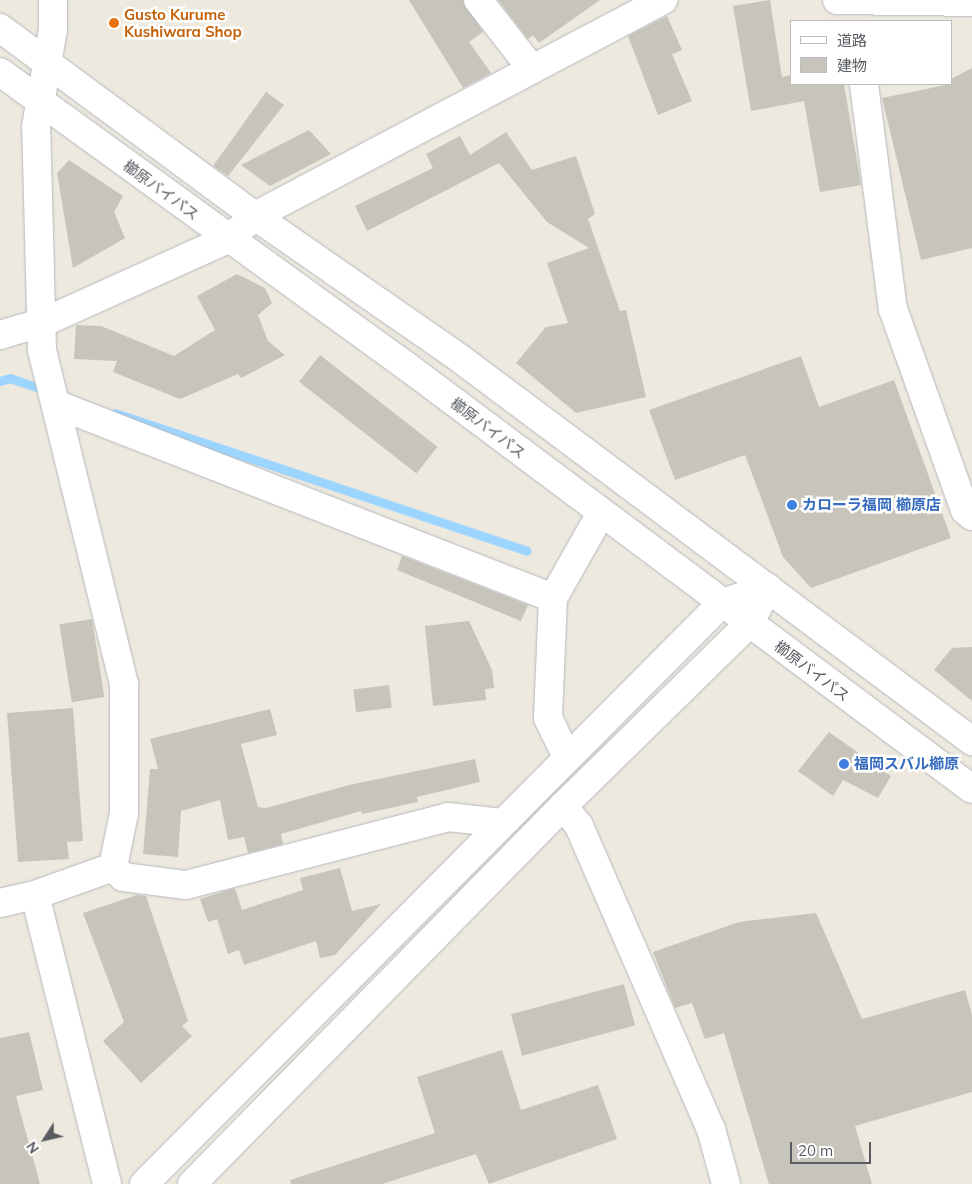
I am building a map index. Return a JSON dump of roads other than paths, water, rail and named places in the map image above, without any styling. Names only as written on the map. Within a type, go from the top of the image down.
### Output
[{"type":"street","points":[[53,0],[54,30],[36,126],[44,322],[42,350],[58,404],[124,684],[124,813],[113,867]]},
{"type":"street","points":[[478,0],[532,69]]},
{"type":"street","points":[[0,335],[44,322],[228,239],[255,216],[663,0]]},
{"type":"street","points":[[848,8],[972,2]]},
{"type":"street","points":[[0,28],[255,216],[462,360],[972,741]]},
{"type":"street","name":"櫛原バイパス","points":[[0,72],[228,239],[405,365],[722,604],[972,789]]},
{"type":"street","points":[[864,85],[893,309],[965,510],[972,516]]},
{"type":"street","points":[[58,404],[553,598]]},
{"type":"street","points":[[567,757],[548,718],[553,598],[601,513]]},
{"type":"street","points":[[144,1184],[567,757],[722,604],[768,588]]},
{"type":"street","points":[[192,1184],[563,806],[749,624],[768,588]]},
{"type":"street","points":[[563,806],[580,826],[699,1102],[726,1184]]},
{"type":"street","points":[[113,867],[123,876],[186,885],[448,817],[502,823]]},
{"type":"street","points":[[0,902],[35,895],[113,867]]},
{"type":"street","points":[[35,895],[107,1184]]},
{"type":"waterway","points":[[0,381],[10,378],[48,391]]},
{"type":"waterway","points":[[115,413],[527,551]]},
{"type":"place","name":"Gusto Kurume Kushiwara Shop","points":[[114,23]]},
{"type":"place","name":"カローラ福岡 櫛原店","points":[[792,505]]},
{"type":"place","name":"福岡スバル櫛原","points":[[844,764]]}]
